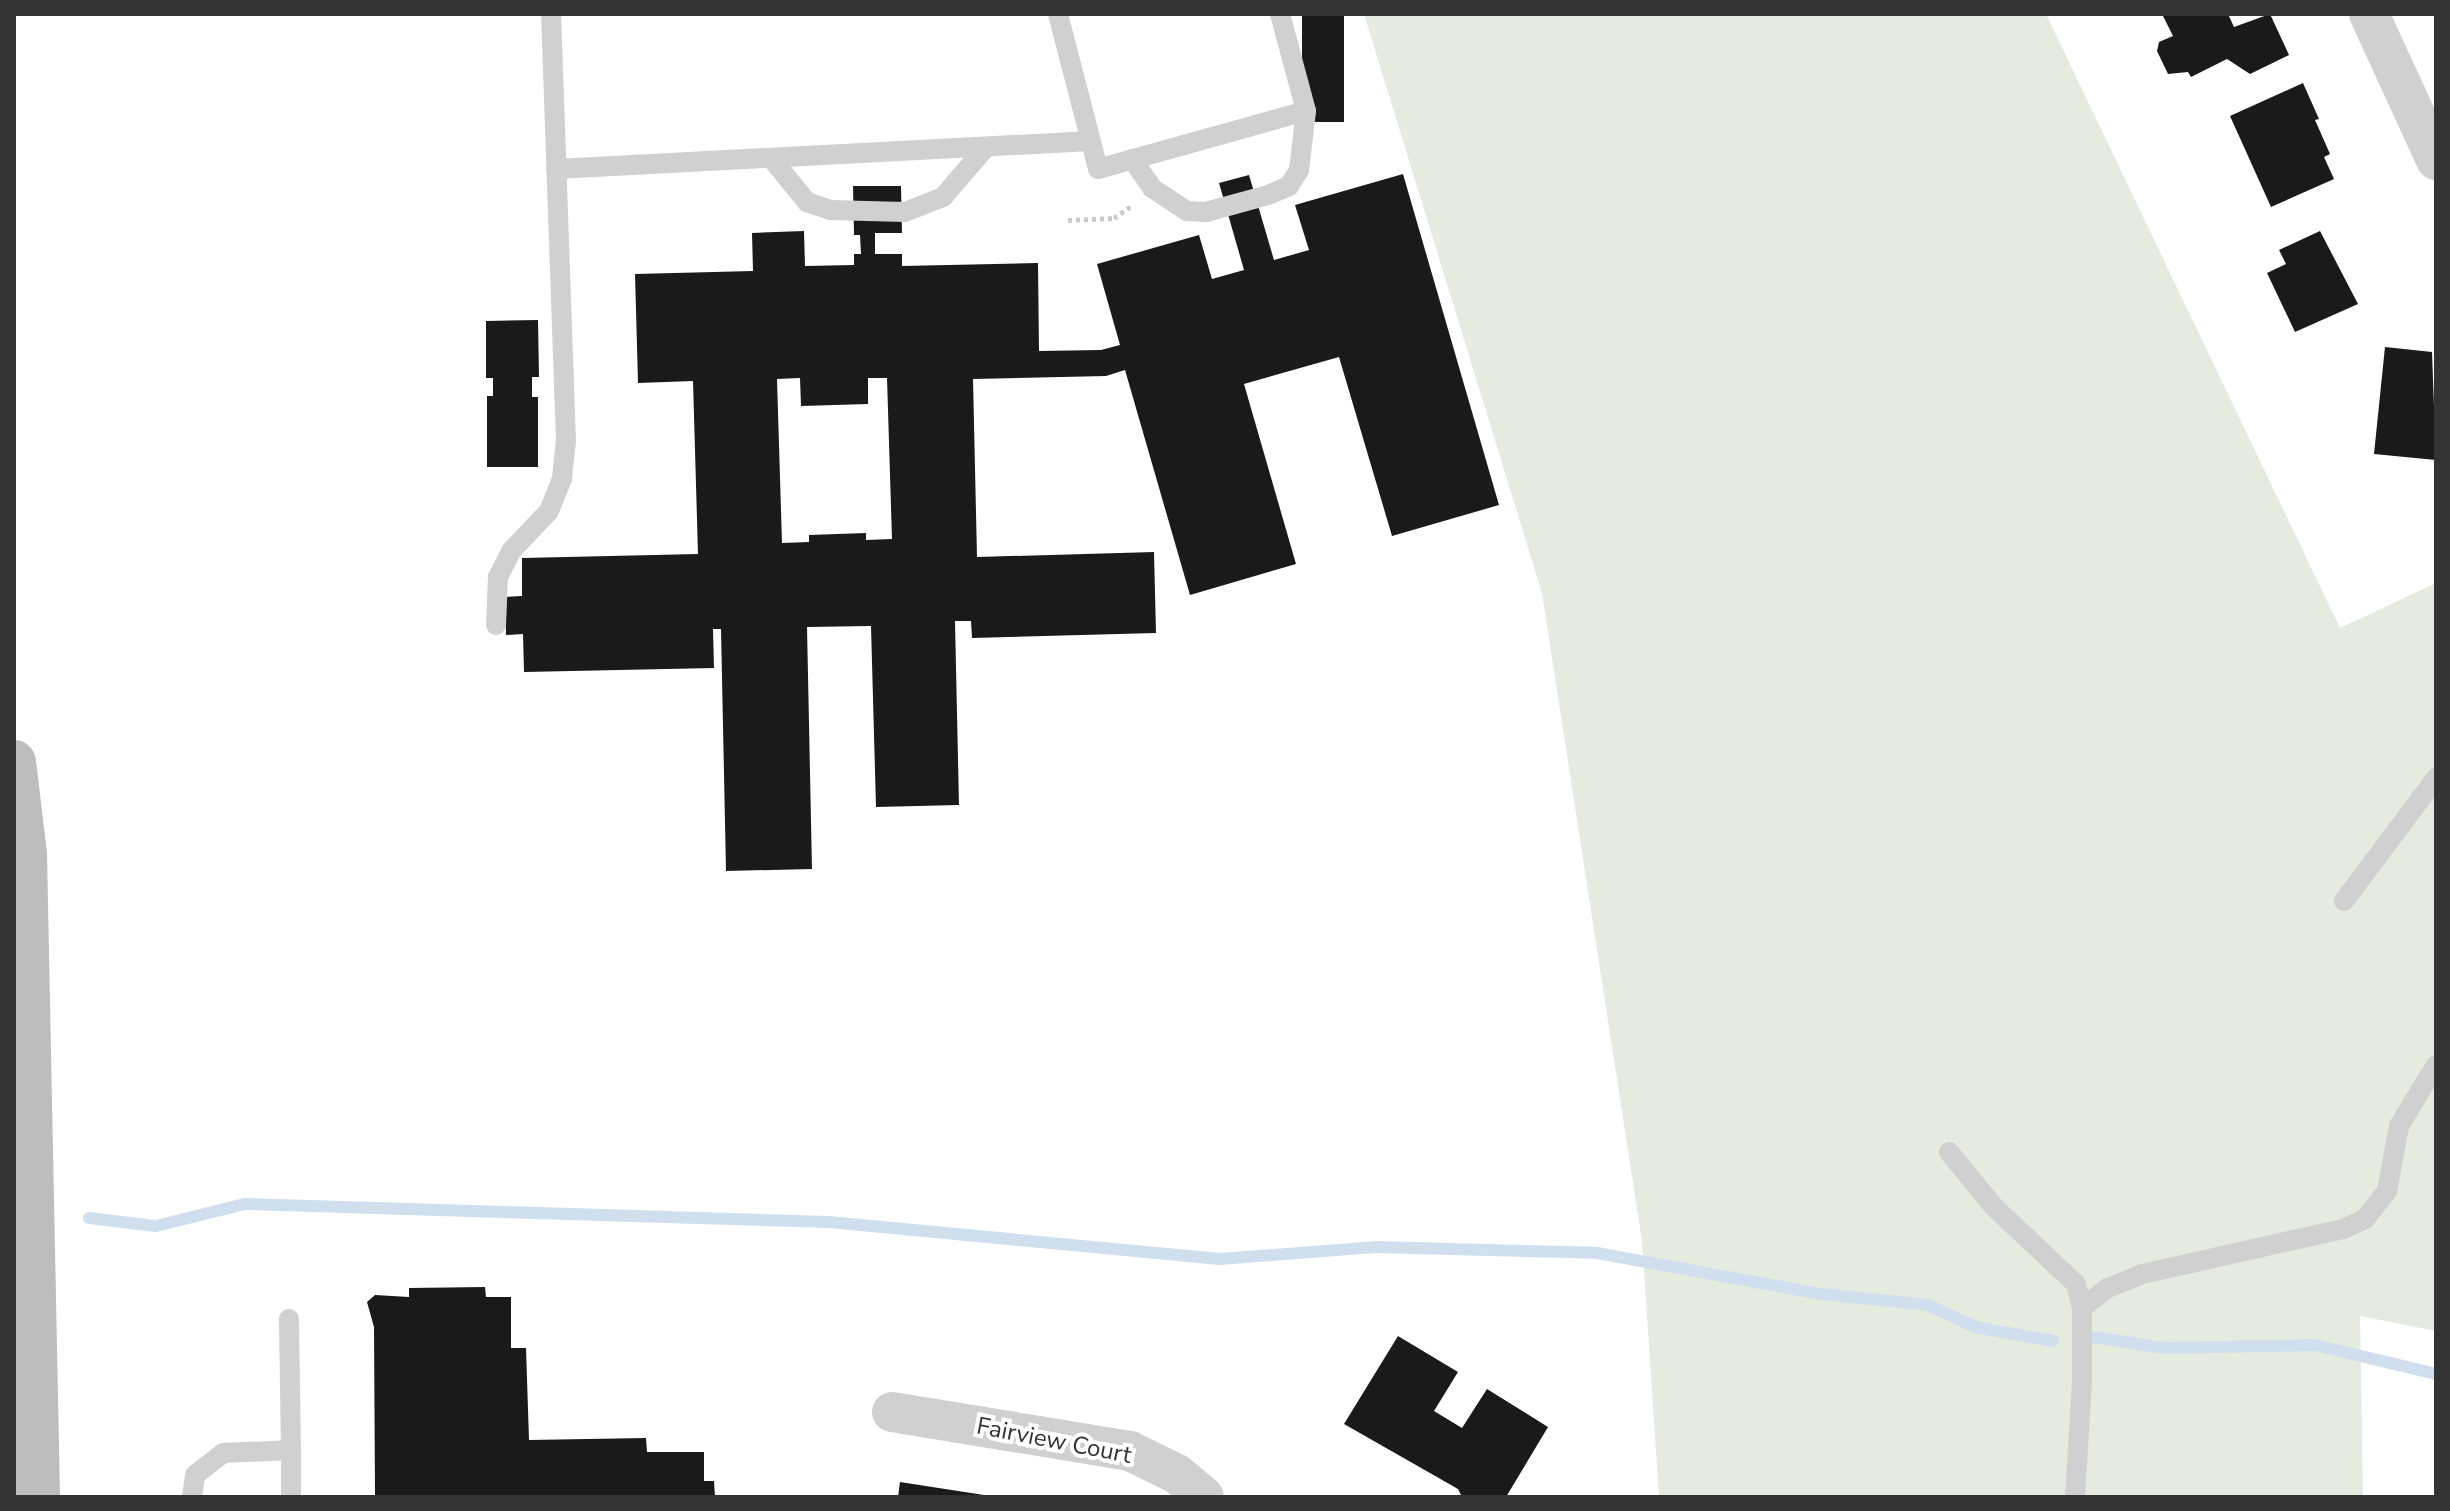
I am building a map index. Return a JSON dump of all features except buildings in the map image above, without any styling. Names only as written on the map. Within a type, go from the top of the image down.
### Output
[{"type":"main road","points":[[14,762],[25,854],[38,1497]]},
{"type":"street","points":[[2369,14],[2436,160]]},
{"type":"street","name":"Fairview Court","points":[[892,1412],[1130,1451],[1177,1474],[1204,1497]]},
{"type":"lane","points":[[496,625],[498,577],[512,550],[549,511],[562,478],[566,442],[551,14]]},
{"type":"lane","points":[[1058,14],[1098,169],[1306,111]]},
{"type":"lane","points":[[1132,159],[1152,188],[1187,211],[1237,203],[1289,186],[1299,170],[1306,111],[1280,14]]},
{"type":"lane","points":[[556,169],[1090,141]]},
{"type":"lane","points":[[771,158],[807,202],[841,211],[905,212],[943,197],[986,147]]},
{"type":"lane","points":[[2344,901],[2436,778]]},
{"type":"lane","points":[[2082,1308],[2108,1288],[2142,1274],[2343,1229],[2365,1219],[2387,1191],[2399,1126],[2436,1065]]},
{"type":"lane","points":[[1949,1152],[1994,1207],[2076,1284],[2082,1308],[2075,1497]]},
{"type":"lane","points":[[289,1319],[291,1497]]},
{"type":"lane","points":[[192,1497],[195,1475],[223,1453],[291,1450]]},
{"type":"path","points":[[1068,220],[1114,218],[1137,201]]},
{"type":"shaded area","points":[[1364,14],[2046,14],[2340,628],[2436,583],[2436,1331],[2360,1316],[2363,1497],[1659,1497],[1642,1241],[1542,593]]},
{"type":"waterway","points":[[89,1218],[156,1226],[245,1204],[829,1222],[1220,1259],[1375,1247],[1597,1253],[1821,1294],[1928,1305],[1975,1327],[2053,1341]]},
{"type":"waterway","points":[[2093,1337],[2164,1348],[2315,1345],[2436,1374]]}]
